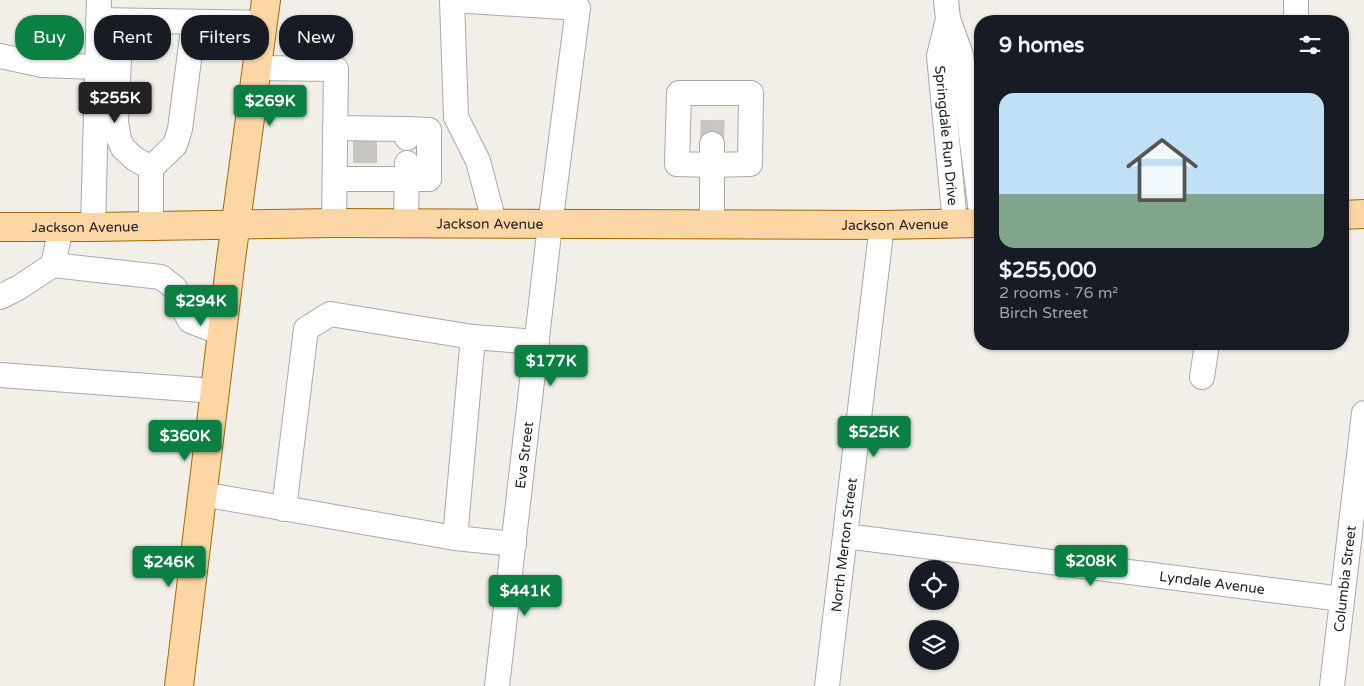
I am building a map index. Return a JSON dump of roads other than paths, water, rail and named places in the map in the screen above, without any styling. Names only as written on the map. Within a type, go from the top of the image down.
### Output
[{"type":"main road","points":[[179,686],[235,225],[265,12]]},
{"type":"main road","points":[[1349,215],[1364,214]]},
{"type":"main road","name":"Jackson Avenue","points":[[0,227],[334,223],[882,225],[968,223]]},
{"type":"street","points":[[453,0],[456,117],[478,160],[495,225]]},
{"type":"street","name":"Eva Street","points":[[453,0],[578,8],[550,225],[498,686]]},
{"type":"street","points":[[1296,0],[1296,15]]},
{"type":"street","points":[[93,227],[98,10],[115,15]]},
{"type":"street","name":"Springdale Run Drive","points":[[947,10],[961,55],[974,158]]},
{"type":"street","name":"Springdale Run Drive","points":[[947,10],[939,56],[968,223]]},
{"type":"street","points":[[244,15],[265,12]]},
{"type":"street","points":[[0,56],[42,65],[97,68]]},
{"type":"street","points":[[119,60],[116,122],[119,139],[123,148],[135,159],[151,168]]},
{"type":"street","points":[[151,226],[151,168],[175,146],[180,129],[189,60]]},
{"type":"street","points":[[257,68],[336,69],[334,223]]},
{"type":"street","points":[[678,93],[713,101],[751,93],[750,164],[712,154],[677,164],[678,93]]},
{"type":"street","points":[[335,128],[365,133],[407,134],[429,130],[429,179],[407,171],[365,171],[335,179]]},
{"type":"street","points":[[712,154],[712,225]]},
{"type":"street","points":[[406,223],[407,171]]},
{"type":"street","name":"North Merton Street","points":[[827,686],[882,225]]},
{"type":"street","points":[[53,265],[61,227]]},
{"type":"street","points":[[0,297],[18,288],[53,265],[161,278],[175,288],[190,321],[222,334]]},
{"type":"street","points":[[284,509],[306,329],[330,314],[473,337],[537,342]]},
{"type":"street","points":[[455,538],[473,337]]},
{"type":"street","points":[[1202,377],[1206,350]]},
{"type":"street","points":[[0,375],[215,391]]},
{"type":"street","name":"Columbia Street","points":[[1332,686],[1364,413]]},
{"type":"street","points":[[202,494],[455,538],[514,544]]},
{"type":"street","name":"Lyndale Avenue","points":[[845,536],[1342,599]]},
{"type":"tunnel","points":[[712,144],[713,109]]},
{"type":"tunnel","points":[[365,138],[365,163]]}]
